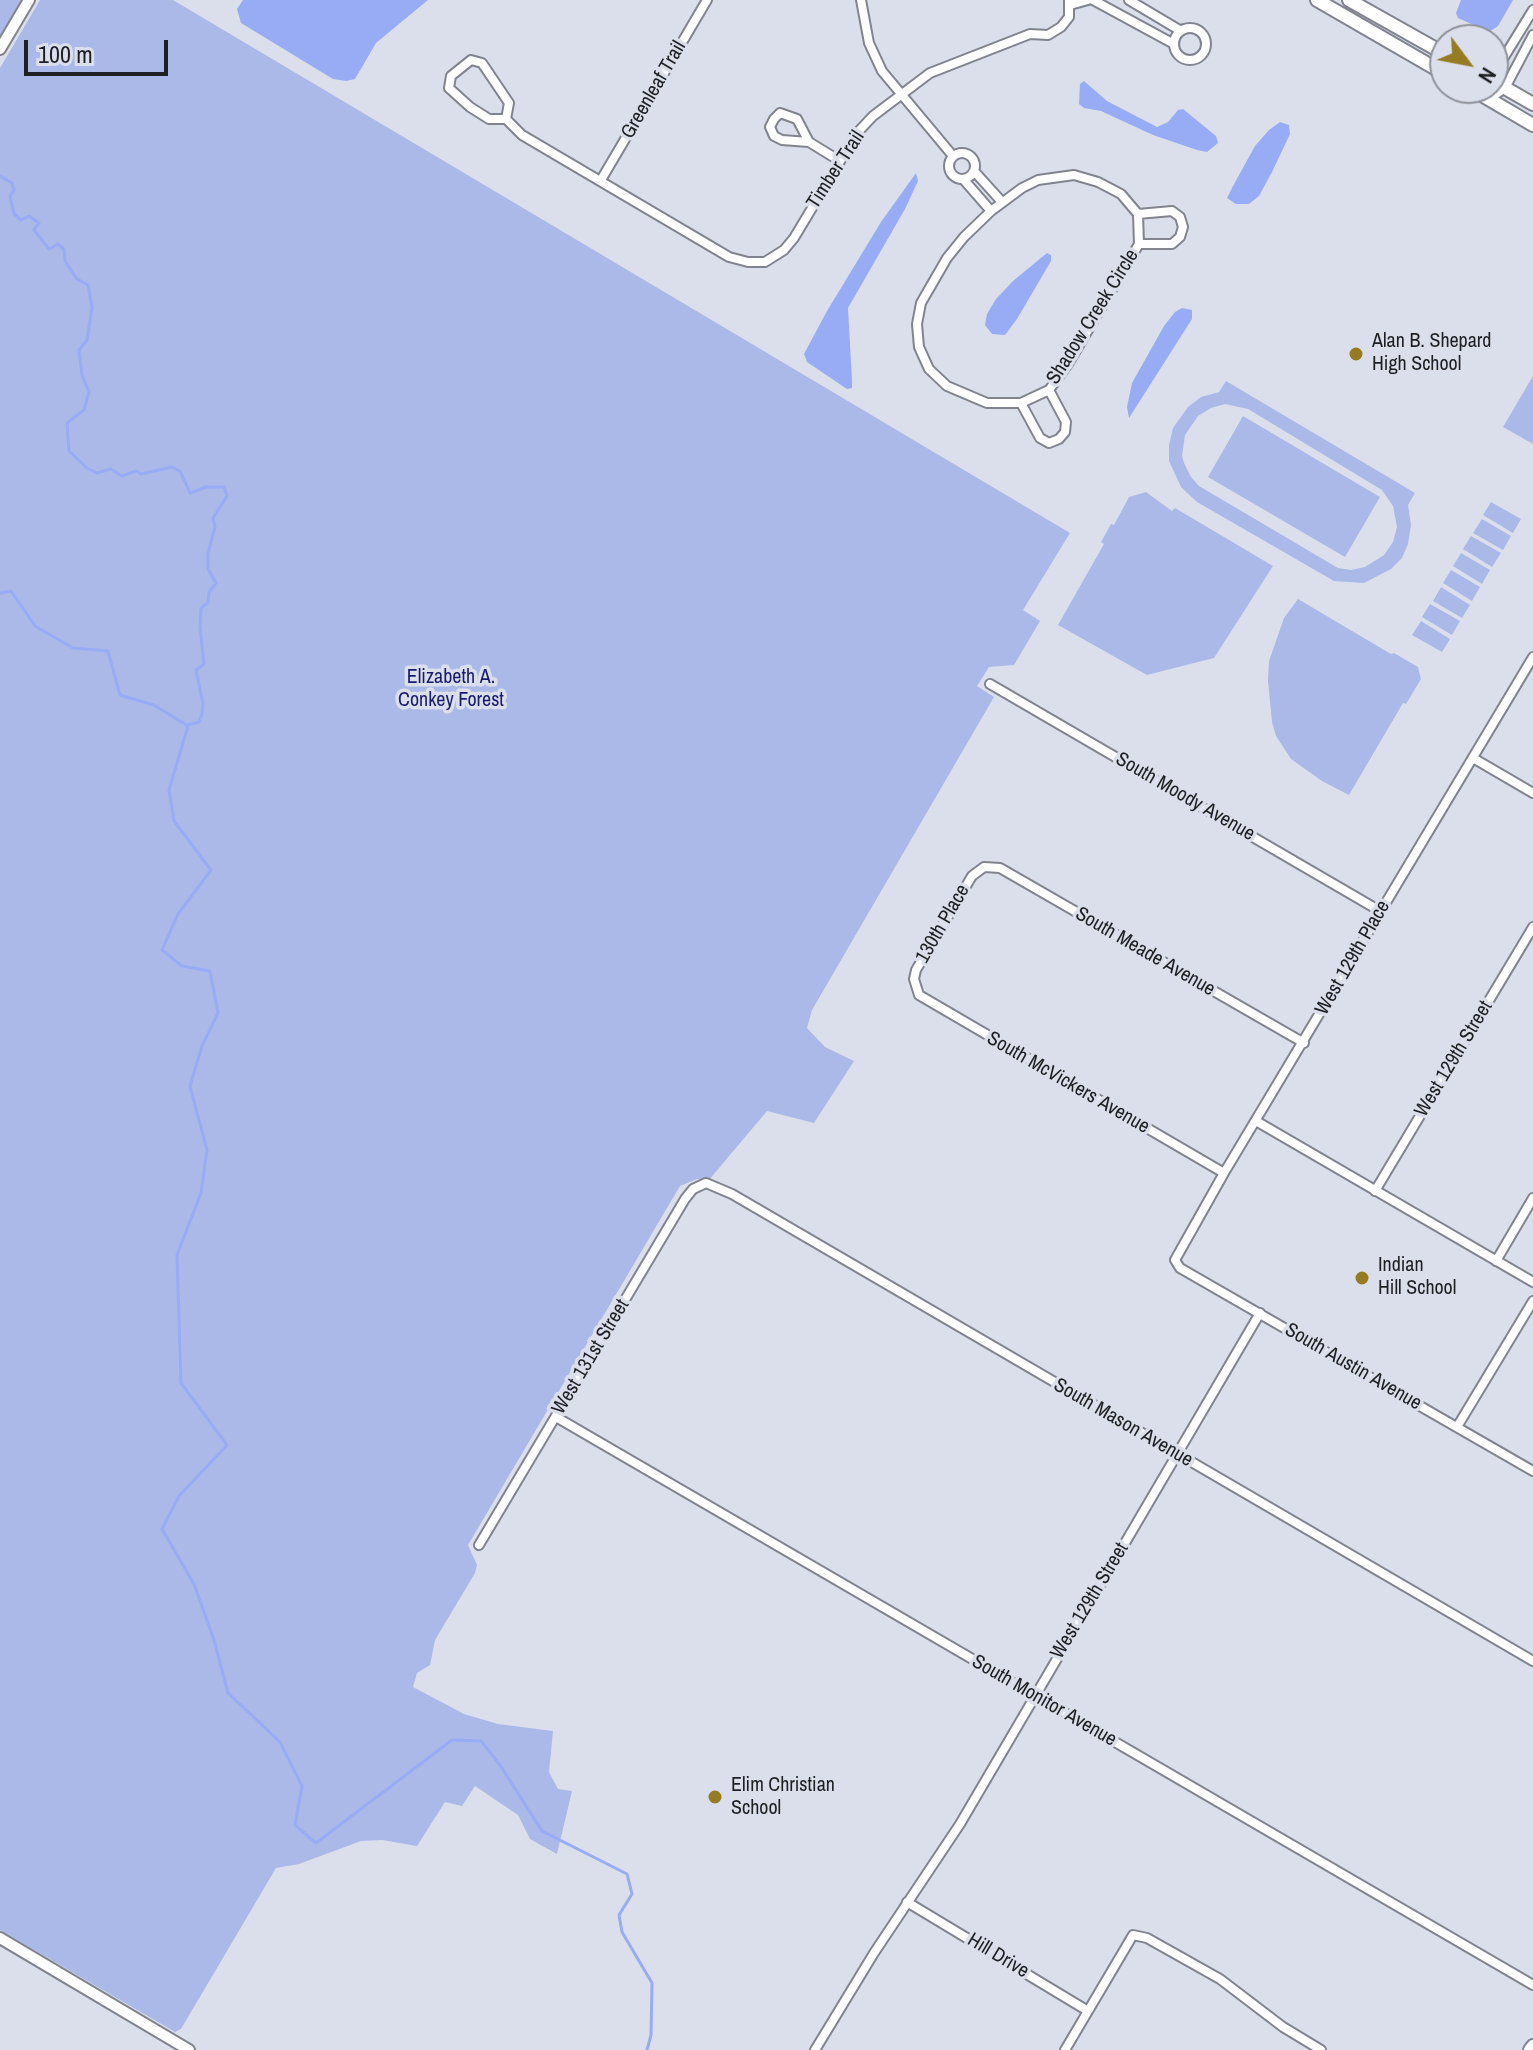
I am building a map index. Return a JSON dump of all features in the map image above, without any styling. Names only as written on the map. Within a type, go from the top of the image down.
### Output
[{"type":"main road","points":[[1317,0],[1429,65]]},
{"type":"main road","points":[[1349,0],[1429,45]]},
{"type":"main road","points":[[1509,90],[1533,104]]},
{"type":"main road","points":[[1504,104],[1533,125]]},
{"type":"street","points":[[0,49],[29,0]]},
{"type":"street","name":"Greenleaf Trail","points":[[601,180],[707,0]]},
{"type":"street","points":[[861,0],[869,43],[882,71],[953,156]]},
{"type":"street","points":[[1091,0],[1174,44]]},
{"type":"street","name":"Timber Trail","points":[[506,119],[509,103],[482,63],[471,60],[451,76],[449,88],[489,119],[506,119],[522,135],[729,257],[765,262],[784,250],[794,238],[857,133],[900,94],[930,73],[971,56],[1030,34],[1048,35],[1069,17],[1070,2],[1091,0]]},
{"type":"street","points":[[1129,0],[1181,31]]},
{"type":"street","points":[[1509,51],[1533,10]]},
{"type":"street","points":[[1191,28],[1200,32],[1205,41],[1203,51],[1196,58],[1186,59],[1177,54],[1174,44],[1181,31],[1191,28]]},
{"type":"street","points":[[1509,80],[1533,35]]},
{"type":"street","points":[[809,142],[797,119],[780,113],[774,119],[770,127],[774,136],[782,140],[809,142],[840,161]]},
{"type":"street","points":[[991,211],[964,180],[955,178],[950,172],[949,163],[953,156],[961,153],[969,156],[974,163],[974,171],[1002,202]]},
{"type":"street","points":[[964,180],[974,171]]},
{"type":"street","name":"Shadow Creek Circle","points":[[1074,175],[1098,182],[1121,194],[1138,214],[1139,244],[1068,364],[1049,390],[1021,403],[987,403],[947,386],[929,369],[919,347],[917,324],[921,303],[947,258],[964,237],[1002,202],[1038,180],[1074,175]]},
{"type":"street","points":[[1138,214],[1172,211],[1180,217],[1183,227],[1180,237],[1172,244],[1139,244]]},
{"type":"street","points":[[1021,403],[1040,438],[1049,443],[1059,439],[1065,432],[1066,422],[1049,390]]},
{"type":"street","name":"West 129th Place","points":[[1175,1260],[1533,657]]},
{"type":"street","name":"South Moody Avenue","points":[[990,684],[1380,911]]},
{"type":"street","points":[[1473,758],[1533,793]]},
{"type":"street","name":"130th Place","points":[[916,988],[916,970],[972,876],[984,867]]},
{"type":"street","name":"South Meade Avenue","points":[[984,867],[1000,868],[1304,1043]]},
{"type":"street","name":"West 129th Street","points":[[1375,1191],[1533,927]]},
{"type":"street","name":"South McVickers Avenue","points":[[916,988],[925,1000],[1224,1173]]},
{"type":"street","points":[[1256,1121],[1533,1282]]},
{"type":"street","name":"West 131st Street","points":[[479,1545],[685,1199],[700,1184],[714,1184]]},
{"type":"street","name":"South Mason Avenue","points":[[714,1184],[1533,1661]]},
{"type":"street","points":[[1496,1261],[1533,1198]]},
{"type":"street","name":"South Austin Avenue","points":[[1175,1260],[1180,1268],[1533,1471]]},
{"type":"street","points":[[1457,1427],[1533,1301]]},
{"type":"street","name":"West 129th Street","points":[[815,2050],[907,1902],[960,1824],[1260,1313]]},
{"type":"street","name":"South Monitor Avenue","points":[[556,1417],[1533,1985]]},
{"type":"street","name":"Hill Drive","points":[[907,1902],[1088,2011]]},
{"type":"street","points":[[1065,2050],[1133,1935],[1147,1938],[1220,1979],[1283,2027],[1321,2050]]},
{"type":"street","points":[[0,1938],[177,2047],[189,2050]]},
{"type":"green space","points":[[0,0],[21,0],[0,36]]},
{"type":"green space","name":"Elizabeth A. Conkey Forest","points":[[40,0],[173,0],[1070,533],[1023,610],[1040,621],[1014,665],[989,667],[977,686],[994,697],[812,1010],[807,1028],[825,1047],[854,1061],[814,1123],[767,1111],[709,1180],[697,1179],[680,1186],[468,1545],[477,1565],[475,1573],[435,1640],[430,1665],[417,1673],[413,1687],[464,1714],[498,1724],[553,1731],[549,1772],[558,1789],[572,1791],[557,1854],[530,1839],[518,1815],[475,1786],[462,1806],[445,1802],[417,1846],[382,1840],[361,1841],[299,1864],[276,1868],[181,2029],[175,2032],[0,1930],[0,68]]},
{"type":"green space","points":[[1533,376],[1533,444],[1503,427]]},
{"type":"green space","points":[[1226,381],[1415,493],[1408,505],[1411,525],[1402,558],[1391,569],[1364,583],[1334,581],[1197,502],[1181,487],[1169,461],[1169,445],[1173,428],[1188,407],[1201,397],[1219,392]],"holes":[[[1225,404],[1248,409],[1382,490],[1393,506],[1397,527],[1393,542],[1384,555],[1365,567],[1351,570],[1338,568],[1199,486],[1191,477],[1182,456],[1185,435],[1198,416],[1211,408]]]},
{"type":"green space","points":[[1243,416],[1380,497],[1345,557],[1208,477]]},
{"type":"green space","points":[[1146,492],[1172,511],[1175,508],[1273,566],[1214,658],[1147,675],[1058,625],[1104,544],[1101,542],[1111,524],[1114,525],[1129,497]]},
{"type":"green space","points":[[1491,502],[1521,519],[1513,533],[1483,515]]},
{"type":"green space","points":[[1482,519],[1511,536],[1503,550],[1473,533]]},
{"type":"green space","points":[[1471,536],[1501,553],[1492,567],[1463,549]]},
{"type":"green space","points":[[1461,553],[1490,570],[1482,584],[1453,566]]},
{"type":"green space","points":[[1451,570],[1480,587],[1472,601],[1443,583]]},
{"type":"green space","points":[[1441,587],[1470,605],[1462,618],[1433,601]]},
{"type":"green space","points":[[1298,599],[1418,667],[1421,679],[1406,704],[1403,703],[1349,795],[1291,759],[1276,736],[1272,722],[1269,661],[1284,618]]},
{"type":"green space","points":[[1430,604],[1460,621],[1452,635],[1422,617]]},
{"type":"green space","points":[[1421,621],[1450,639],[1442,652],[1412,635]]},
{"type":"shaded area","points":[[243,0],[428,0],[376,43],[355,79],[346,81],[333,79],[241,23],[237,9]]},
{"type":"shaded area","points":[[1461,0],[1513,0],[1499,24],[1471,24],[1458,18],[1456,13]]},
{"type":"shaded area","points":[[1084,81],[1107,101],[1157,127],[1183,109],[1216,136],[1218,143],[1207,152],[1197,150],[1153,135],[1101,111],[1084,108],[1079,104],[1080,84]]},
{"type":"shaded area","points":[[1280,122],[1289,125],[1290,134],[1272,172],[1259,196],[1249,204],[1236,204],[1227,198],[1233,186],[1255,146]]},
{"type":"shaded area","points":[[916,173],[918,181],[905,209],[848,308],[852,388],[847,389],[807,362],[804,354],[881,222]]},
{"type":"shaded area","points":[[1047,253],[1051,255],[1051,261],[1017,319],[1005,335],[992,334],[985,325],[987,314],[996,299]]},
{"type":"shaded area","points":[[1182,308],[1192,310],[1192,319],[1129,418],[1127,407],[1132,383],[1164,326]]},
{"type":"waterway","points":[[0,176],[12,183],[14,190],[10,196],[14,214],[21,220],[29,216],[39,223],[34,230],[49,249],[58,244],[64,249],[65,261],[77,279],[88,285],[92,307],[87,340],[79,350],[82,375],[89,392],[84,410],[67,423],[69,451],[97,473],[111,469],[122,476],[136,471],[141,474],[172,467],[180,471],[190,493],[206,487],[224,487],[227,496],[213,518],[215,527],[208,554],[208,569],[216,583],[209,592],[208,603],[201,608],[204,664],[196,670],[202,714],[199,722],[188,725]]},
{"type":"waterway","points":[[0,593],[11,591],[35,626],[73,648],[108,651],[120,695],[154,705],[188,726],[169,790],[174,821],[211,870],[178,914],[162,950],[182,966],[210,971],[218,1013],[202,1046],[190,1086],[207,1150],[201,1193],[177,1255],[181,1383],[227,1445],[179,1496],[162,1529],[194,1584],[214,1640],[228,1693],[280,1742],[302,1786],[295,1825],[316,1843],[452,1740],[481,1741],[542,1831],[627,1874],[632,1894],[619,1915],[622,1932],[652,1983],[651,2035],[647,2050]]},
{"type":"place","name":"Alan B. Shepard High School","points":[[1356,354]]},
{"type":"place","name":"Indian Hill School","points":[[1362,1278]]},
{"type":"place","name":"Elim Christian School","points":[[715,1797]]}]
